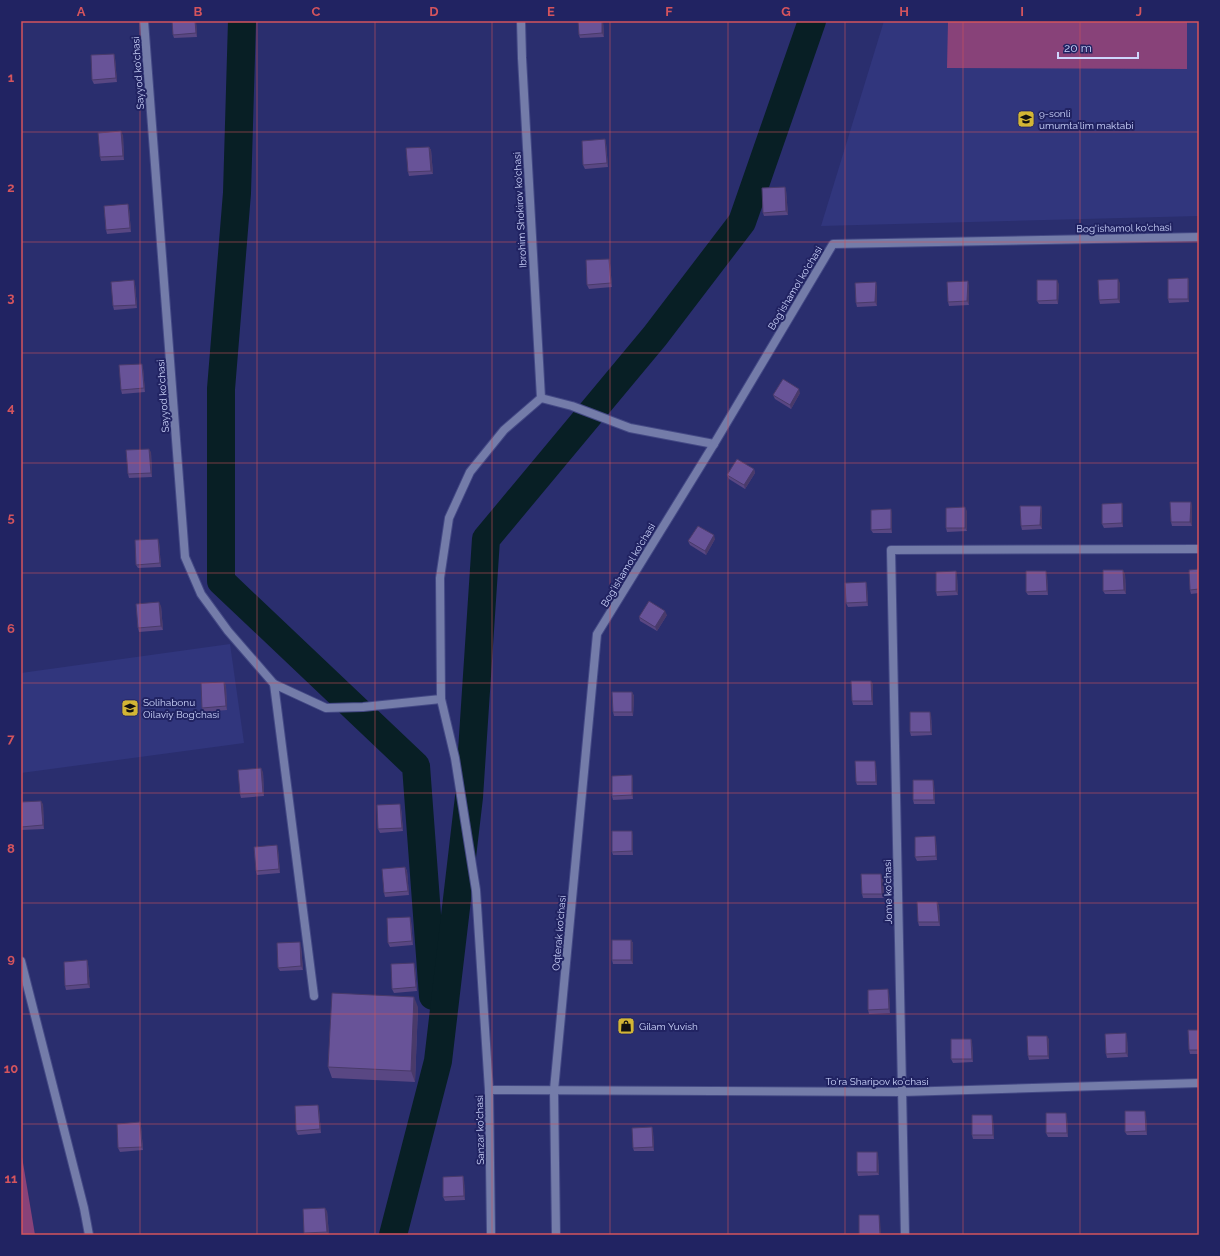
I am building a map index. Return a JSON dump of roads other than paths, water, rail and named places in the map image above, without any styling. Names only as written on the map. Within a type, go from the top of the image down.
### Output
[{"type":"street","name":"Sayyod ko'chasi","points":[[144,21],[185,557],[201,594],[228,631],[274,684],[326,708],[363,707],[441,700]]},
{"type":"street","name":"Ibrohim Shokirov ko'chasi","points":[[521,21],[541,398]]},
{"type":"street","name":"Bog'ishamol ko'chasi","points":[[597,634],[714,444],[833,244],[1199,237]]},
{"type":"street","points":[[489,1090],[476,890],[455,758],[441,700],[440,578],[449,518],[470,472],[504,430],[541,398],[572,406],[630,428],[714,444]]},
{"type":"street","name":"Jome ko'chasi","points":[[905,1235],[891,550],[1199,549]]},
{"type":"street","name":"Oqterak ko'chasi","points":[[556,1235],[554,1090],[597,634]]},
{"type":"street","points":[[274,684],[314,996]]},
{"type":"street","points":[[21,961],[84,1208],[89,1235]]},
{"type":"street","name":"To'ra Sharipov ko'chasi","points":[[554,1090],[902,1092],[1199,1083]]},
{"type":"street","name":"Sanzar ko'chasi","points":[[491,1235],[489,1090],[554,1090]]},
{"type":"waterway","points":[[242,21],[237,193],[221,389],[221,581],[416,766],[433,996]]},
{"type":"waterway","points":[[393,1235],[438,1061],[469,797],[486,539],[655,336],[742,222],[812,21]]},
{"type":"place","name":"9-sonli umumta'lim maktabi","points":[[1026,119]]},
{"type":"place","name":"Solihabonu Oilaviy Bog’chasi","points":[[130,708]]},
{"type":"place","name":"Gilam Yuvish","points":[[626,1026]]}]
